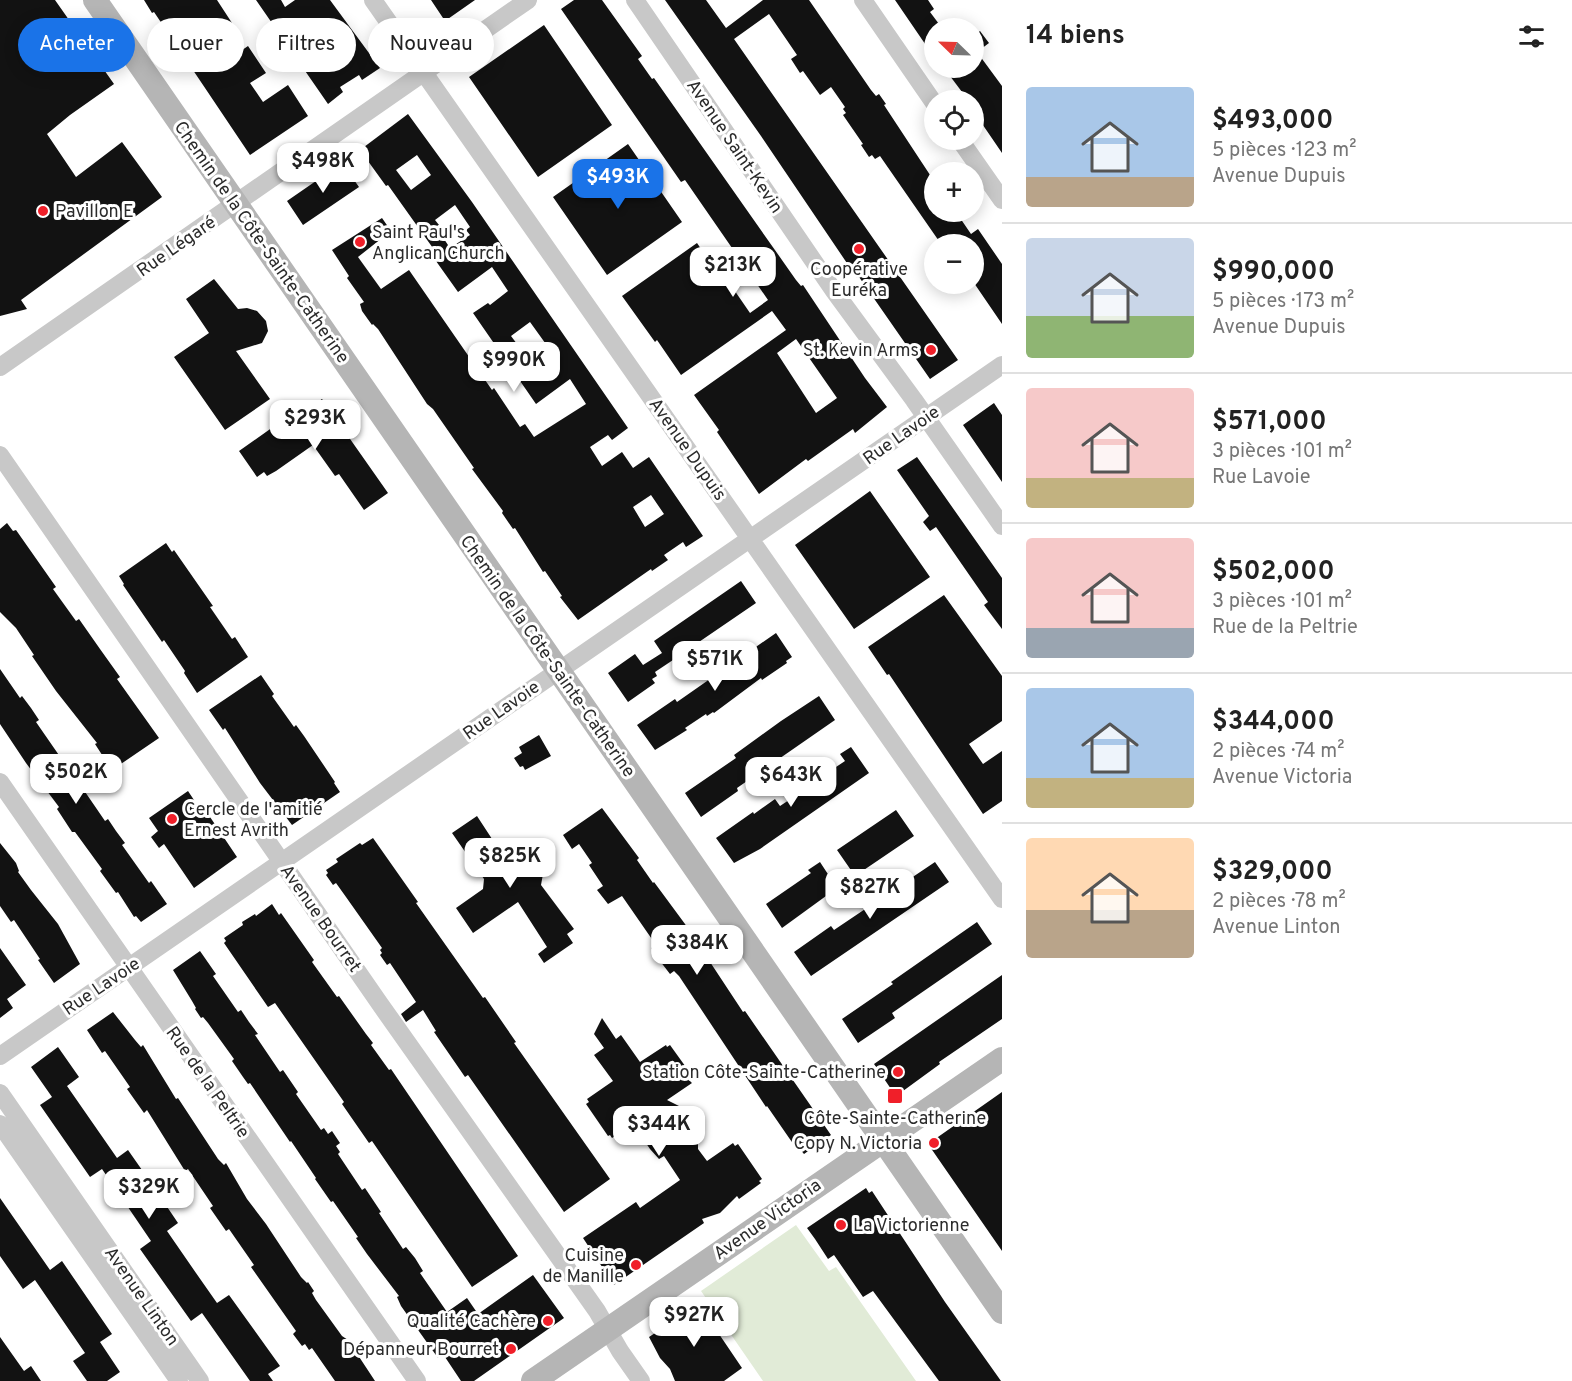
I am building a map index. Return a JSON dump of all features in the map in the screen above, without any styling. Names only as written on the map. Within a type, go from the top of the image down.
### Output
[{"type":"main road","name":"Chemin de la Côte-Sainte-Catherine","points":[[95,0],[1002,1312]]},
{"type":"main road","name":"Avenue Victoria","points":[[533,1381],[882,1139],[1002,1059]]},
{"type":"street","name":"Avenue Dupuis","points":[[373,0],[386,18]]},
{"type":"street","name":"Rue Légaré","points":[[494,24],[528,0]]},
{"type":"street","name":"Avenue Saint-Kevin","points":[[635,0],[834,291],[1002,526]]},
{"type":"street","points":[[863,0],[925,90]]},
{"type":"street","name":"Rue Légaré","points":[[0,367],[424,72]]},
{"type":"street","name":"Avenue Dupuis","points":[[424,72],[1002,899]]},
{"type":"street","points":[[967,150],[1002,200]]},
{"type":"street","name":"Rue Lavoie","points":[[0,1056],[1002,365]]},
{"type":"street","name":"Avenue Bourret","points":[[0,455],[597,1311],[641,1381]]},
{"type":"street","name":"Rue de la Peltrie","points":[[0,782],[417,1381]]},
{"type":"street","name":"Avenue Linton","points":[[0,1093],[200,1381]]},
{"type":"street","name":"Avenue Linton","points":[[0,1124],[179,1381]]},
{"type":"green space","points":[[796,1225],[829,1271],[836,1267],[916,1381],[763,1381],[701,1291]]},
{"type":"building","points":[[0,0],[55,0],[68,18],[18,18],[18,72],[106,72],[114,84],[47,134],[76,177],[122,142],[162,197],[21,300],[27,309],[0,316]]},
{"type":"building","points":[[144,0],[217,0],[229,18],[158,18],[154,12],[152,13]]},
{"type":"building","points":[[256,0],[281,0],[285,7],[295,0],[330,0],[343,18],[268,18]]},
{"type":"building","points":[[431,0],[475,0],[449,18],[443,18]]},
{"type":"building","points":[[574,0],[602,0],[642,56],[638,59],[652,79],[654,78],[796,280],[801,286],[803,285],[887,407],[855,433],[853,429],[808,461],[806,459],[759,494],[694,395],[786,330],[772,311],[681,375],[622,296],[697,243],[724,283],[728,281],[750,313],[768,300],[685,180],[681,182],[561,9]],"holes":[[[796,339],[837,398],[816,413],[777,353]]]},
{"type":"building","points":[[665,0],[706,0],[726,28],[763,0],[809,0],[871,90],[876,96],[879,94],[886,104],[884,105],[924,166],[924,219],[880,156],[875,159],[872,155],[869,157],[843,115],[846,113],[843,109],[845,107],[831,87],[820,95],[803,71],[800,73],[791,59],[797,55],[769,14],[734,39],[958,360],[930,379],[859,277],[857,278]]},
{"type":"building","points":[[895,0],[928,0],[934,9],[930,12],[934,18],[924,18],[924,42]]},
{"type":"building","points":[[544,25],[612,125],[538,177],[469,77],[476,72],[494,72],[494,60]]},
{"type":"building","points":[[356,35],[368,52],[368,72],[374,72],[362,80],[359,75],[340,87],[343,92],[328,104],[306,72],[356,72]]},
{"type":"building","points":[[984,36],[989,43],[984,47]]},
{"type":"building","points":[[248,46],[256,58],[256,72],[266,73],[250,83],[263,102],[288,85],[308,116],[250,155],[194,72],[244,72],[244,49]]},
{"type":"building","points":[[984,62],[1002,86],[1002,153],[984,127],[984,90],[960,90],[952,78],[984,78]]},
{"type":"building","points":[[408,114],[472,202],[628,428],[612,440],[608,435],[590,447],[602,466],[622,452],[633,468],[649,457],[703,536],[686,547],[683,542],[664,555],[668,560],[652,571],[651,569],[578,620],[560,597],[562,596],[545,571],[543,572],[515,528],[513,529],[502,513],[503,511],[433,409],[427,404],[378,329],[372,325],[362,311],[360,304],[364,302],[347,278],[349,276],[332,250],[382,218],[391,231],[358,257],[381,289],[409,270],[492,390],[494,388],[520,427],[525,424],[534,437],[586,404],[570,379],[536,404],[473,313],[488,303],[490,305],[508,291],[492,267],[458,292],[431,254],[435,251],[360,150]],"holes":[[[417,155],[431,175],[411,190],[396,170]],[[455,205],[470,227],[466,230],[470,235],[450,248],[436,227],[439,225],[435,220]],[[530,322],[548,347],[529,360],[511,336]],[[651,495],[664,514],[645,527],[633,507]]]},
{"type":"building","points":[[628,144],[682,222],[607,275],[553,197]]},
{"type":"building","points":[[342,163],[359,187],[303,225],[287,201]]},
{"type":"building","points":[[926,222],[963,222],[971,234],[934,234]]},
{"type":"building","points":[[978,229],[981,234],[971,234]]},
{"type":"building","points":[[984,238],[1002,264],[1002,324],[982,294],[984,294]]},
{"type":"building","points":[[214,279],[238,309],[247,308],[257,311],[266,321],[268,331],[262,343],[236,351],[270,399],[225,430],[174,357],[209,333],[186,299]]},
{"type":"building","points":[[322,399],[388,493],[364,510],[339,474],[335,476],[313,445],[276,471],[267,476],[264,472],[257,477],[239,451],[297,410],[300,414]]},
{"type":"building","points":[[994,403],[1002,415],[1002,482],[963,425]]},
{"type":"building","points":[[917,457],[1002,578],[1002,629],[984,605],[988,602],[936,527],[930,531],[923,522],[929,516],[897,470]]},
{"type":"building","points":[[870,491],[930,577],[854,629],[795,545]]},
{"type":"building","points":[[7,523],[13,531],[16,530],[56,587],[53,589],[76,621],[79,619],[120,677],[117,679],[159,738],[115,768],[108,759],[106,761],[95,744],[97,743],[56,691],[16,628],[0,612],[0,529]]},
{"type":"building","points":[[166,543],[172,552],[174,550],[213,606],[210,607],[232,639],[235,637],[248,657],[197,693],[184,673],[185,671],[164,640],[162,642],[119,576]]},
{"type":"building","points":[[741,581],[756,603],[696,644],[698,647],[655,672],[657,676],[652,679],[655,683],[628,702],[608,673],[635,654],[643,665],[662,653],[654,641]]},
{"type":"building","points":[[944,595],[1002,676],[1002,721],[969,744],[983,764],[1002,751],[1002,801],[983,814],[889,674],[887,675],[868,647]]},
{"type":"building","points":[[776,633],[792,657],[786,661],[787,663],[762,680],[761,678],[714,713],[707,716],[706,714],[685,728],[687,730],[655,750],[637,725],[675,699],[677,702]]},
{"type":"building","points":[[0,669],[20,698],[22,696],[31,708],[39,720],[36,722],[63,761],[66,758],[81,781],[79,783],[105,821],[108,819],[125,843],[122,845],[167,904],[141,922],[136,916],[134,917],[118,892],[116,893],[100,871],[102,869],[75,832],[72,832],[57,809],[59,807],[0,724]]},
{"type":"building","points":[[261,675],[274,694],[272,696],[294,727],[296,725],[304,736],[340,792],[292,825],[260,783],[225,728],[223,730],[209,710]]},
{"type":"building","points":[[819,696],[835,720],[737,788],[738,791],[701,817],[685,793],[736,758],[734,755]]},
{"type":"building","points":[[539,735],[551,756],[525,770],[514,758],[522,753],[519,747]]},
{"type":"building","points":[[851,747],[869,773],[760,849],[734,863],[716,838],[775,799],[780,806],[789,800],[799,793],[794,787],[822,766],[827,773],[845,761],[840,754]]},
{"type":"building","points":[[188,791],[202,812],[206,811],[237,857],[194,888],[164,844],[159,848],[151,837],[158,831],[149,818]]},
{"type":"building","points":[[602,808],[831,1135],[804,1154],[798,1147],[796,1148],[766,1107],[679,976],[674,971],[670,974],[660,961],[651,948],[656,945],[622,896],[608,904],[597,890],[603,886],[589,865],[592,863],[579,844],[572,849],[563,835]]},
{"type":"building","points":[[896,810],[914,836],[855,876],[837,850]]},
{"type":"building","points":[[477,816],[494,842],[522,847],[520,857],[532,861],[543,874],[541,885],[574,929],[567,934],[573,943],[544,963],[538,954],[547,947],[518,902],[473,933],[456,908],[483,889],[484,879],[452,833]]},
{"type":"building","points":[[373,838],[610,1179],[564,1212],[468,1075],[465,1077],[434,1032],[436,1031],[423,1010],[406,1022],[401,1014],[416,1002],[390,963],[387,965],[380,955],[382,948],[346,897],[336,883],[333,885],[326,875],[328,873],[326,870],[338,862],[336,859],[360,843],[362,845]]},
{"type":"building","points":[[0,843],[16,863],[18,872],[58,924],[80,964],[54,983],[14,920],[11,922],[0,906]]},
{"type":"building","points":[[820,862],[837,888],[782,928],[766,904],[811,873],[808,870]]},
{"type":"building","points":[[935,862],[949,882],[811,976],[794,952],[831,926],[834,930]]},
{"type":"building","points":[[272,904],[279,915],[281,913],[314,960],[312,962],[337,997],[339,996],[373,1043],[371,1045],[389,1070],[391,1069],[518,1256],[472,1287],[372,1141],[369,1143],[342,1104],[344,1102],[275,1003],[268,1007],[224,943],[226,941],[224,938],[243,925],[242,922],[255,914],[256,916]]},
{"type":"building","points":[[977,922],[992,944],[892,1013],[895,1018],[858,1043],[842,1019]]},
{"type":"building","points":[[0,948],[26,985],[7,999],[13,1008],[0,1018]]},
{"type":"building","points":[[200,951],[216,974],[213,976],[238,1012],[241,1010],[258,1034],[255,1035],[280,1072],[283,1070],[298,1092],[296,1094],[321,1130],[324,1128],[328,1134],[332,1131],[340,1143],[336,1146],[340,1152],[338,1154],[362,1190],[365,1188],[403,1249],[406,1247],[415,1258],[423,1271],[420,1273],[447,1312],[467,1298],[478,1314],[533,1275],[564,1318],[474,1381],[461,1381],[443,1354],[438,1358],[401,1306],[397,1297],[399,1296],[367,1254],[333,1201],[331,1202],[291,1141],[250,1083],[248,1084],[243,1077],[232,1061],[234,1059],[195,1009],[173,970]]},
{"type":"building","points":[[1002,975],[1002,1019],[939,1062],[940,1064],[903,1091],[891,1089],[874,1064]]},
{"type":"building","points":[[113,1012],[141,1047],[143,1045],[176,1099],[178,1098],[218,1159],[224,1165],[226,1163],[247,1199],[301,1277],[314,1291],[312,1293],[316,1300],[342,1336],[348,1340],[375,1381],[335,1381],[312,1348],[309,1350],[305,1344],[302,1346],[293,1334],[296,1331],[251,1267],[254,1265],[229,1229],[226,1231],[210,1208],[213,1206],[188,1169],[185,1171],[147,1110],[144,1113],[127,1089],[130,1087],[105,1051],[102,1053],[87,1030]]},
{"type":"building","points":[[602,1018],[616,1039],[621,1035],[640,1062],[666,1045],[667,1047],[670,1045],[693,1077],[689,1080],[692,1083],[667,1100],[685,1109],[694,1118],[698,1126],[698,1149],[707,1161],[733,1143],[735,1146],[738,1144],[762,1179],[759,1181],[761,1183],[739,1199],[737,1196],[720,1213],[702,1219],[704,1223],[614,1285],[583,1238],[636,1202],[640,1208],[680,1180],[664,1156],[659,1159],[633,1124],[612,1138],[608,1136],[586,1104],[589,1102],[587,1099],[613,1081],[594,1055],[604,1048],[594,1034]]},
{"type":"building","points":[[58,1047],[79,1077],[67,1086],[117,1158],[128,1150],[149,1180],[178,1223],[167,1231],[196,1273],[217,1303],[229,1295],[280,1366],[268,1374],[273,1381],[250,1381],[202,1313],[191,1321],[140,1249],[151,1241],[102,1169],[90,1177],[40,1105],[52,1097],[31,1067]]},
{"type":"building","points":[[1002,1092],[1002,1251],[928,1144]]},
{"type":"building","points":[[866,1188],[869,1193],[872,1191],[945,1302],[1001,1381],[939,1381],[873,1291],[863,1297],[834,1255],[828,1259],[807,1228]]},
{"type":"building","points":[[0,1198],[50,1270],[62,1261],[112,1334],[100,1342],[120,1372],[107,1381],[87,1381],[73,1361],[85,1353],[35,1280],[23,1289],[0,1256]]},
{"type":"building","points":[[698,1303],[742,1368],[724,1381],[675,1381],[670,1369],[660,1358],[649,1337],[658,1331],[657,1328]]},
{"type":"building","points":[[0,1337],[24,1371],[31,1366],[41,1381],[0,1381]]},
{"type":"place","name":"Pavillon E","points":[[43,211]]},
{"type":"place","name":"Saint Paul's Anglican Church","points":[[360,242]]},
{"type":"place","name":"Coopérative Euréka","points":[[859,249]]},
{"type":"place","name":"St. Kevin Arms","points":[[931,350]]},
{"type":"place","name":"Cercle de l'amitié Ernest Avrith","points":[[172,819]]},
{"type":"place","name":"Station Côte-Sainte-Catherine","points":[[898,1072]]},
{"type":"place","name":"Côte-Sainte-Catherine","points":[[895,1096]]},
{"type":"place","name":"Copy N. Victoria","points":[[934,1143]]},
{"type":"place","name":"La Victorienne","points":[[841,1225]]},
{"type":"place","name":"Cuisine de Manille","points":[[636,1265]]},
{"type":"place","name":"Qualité Cachère","points":[[548,1321]]},
{"type":"place","name":"Dépanneur Bourret","points":[[511,1349]]}]
